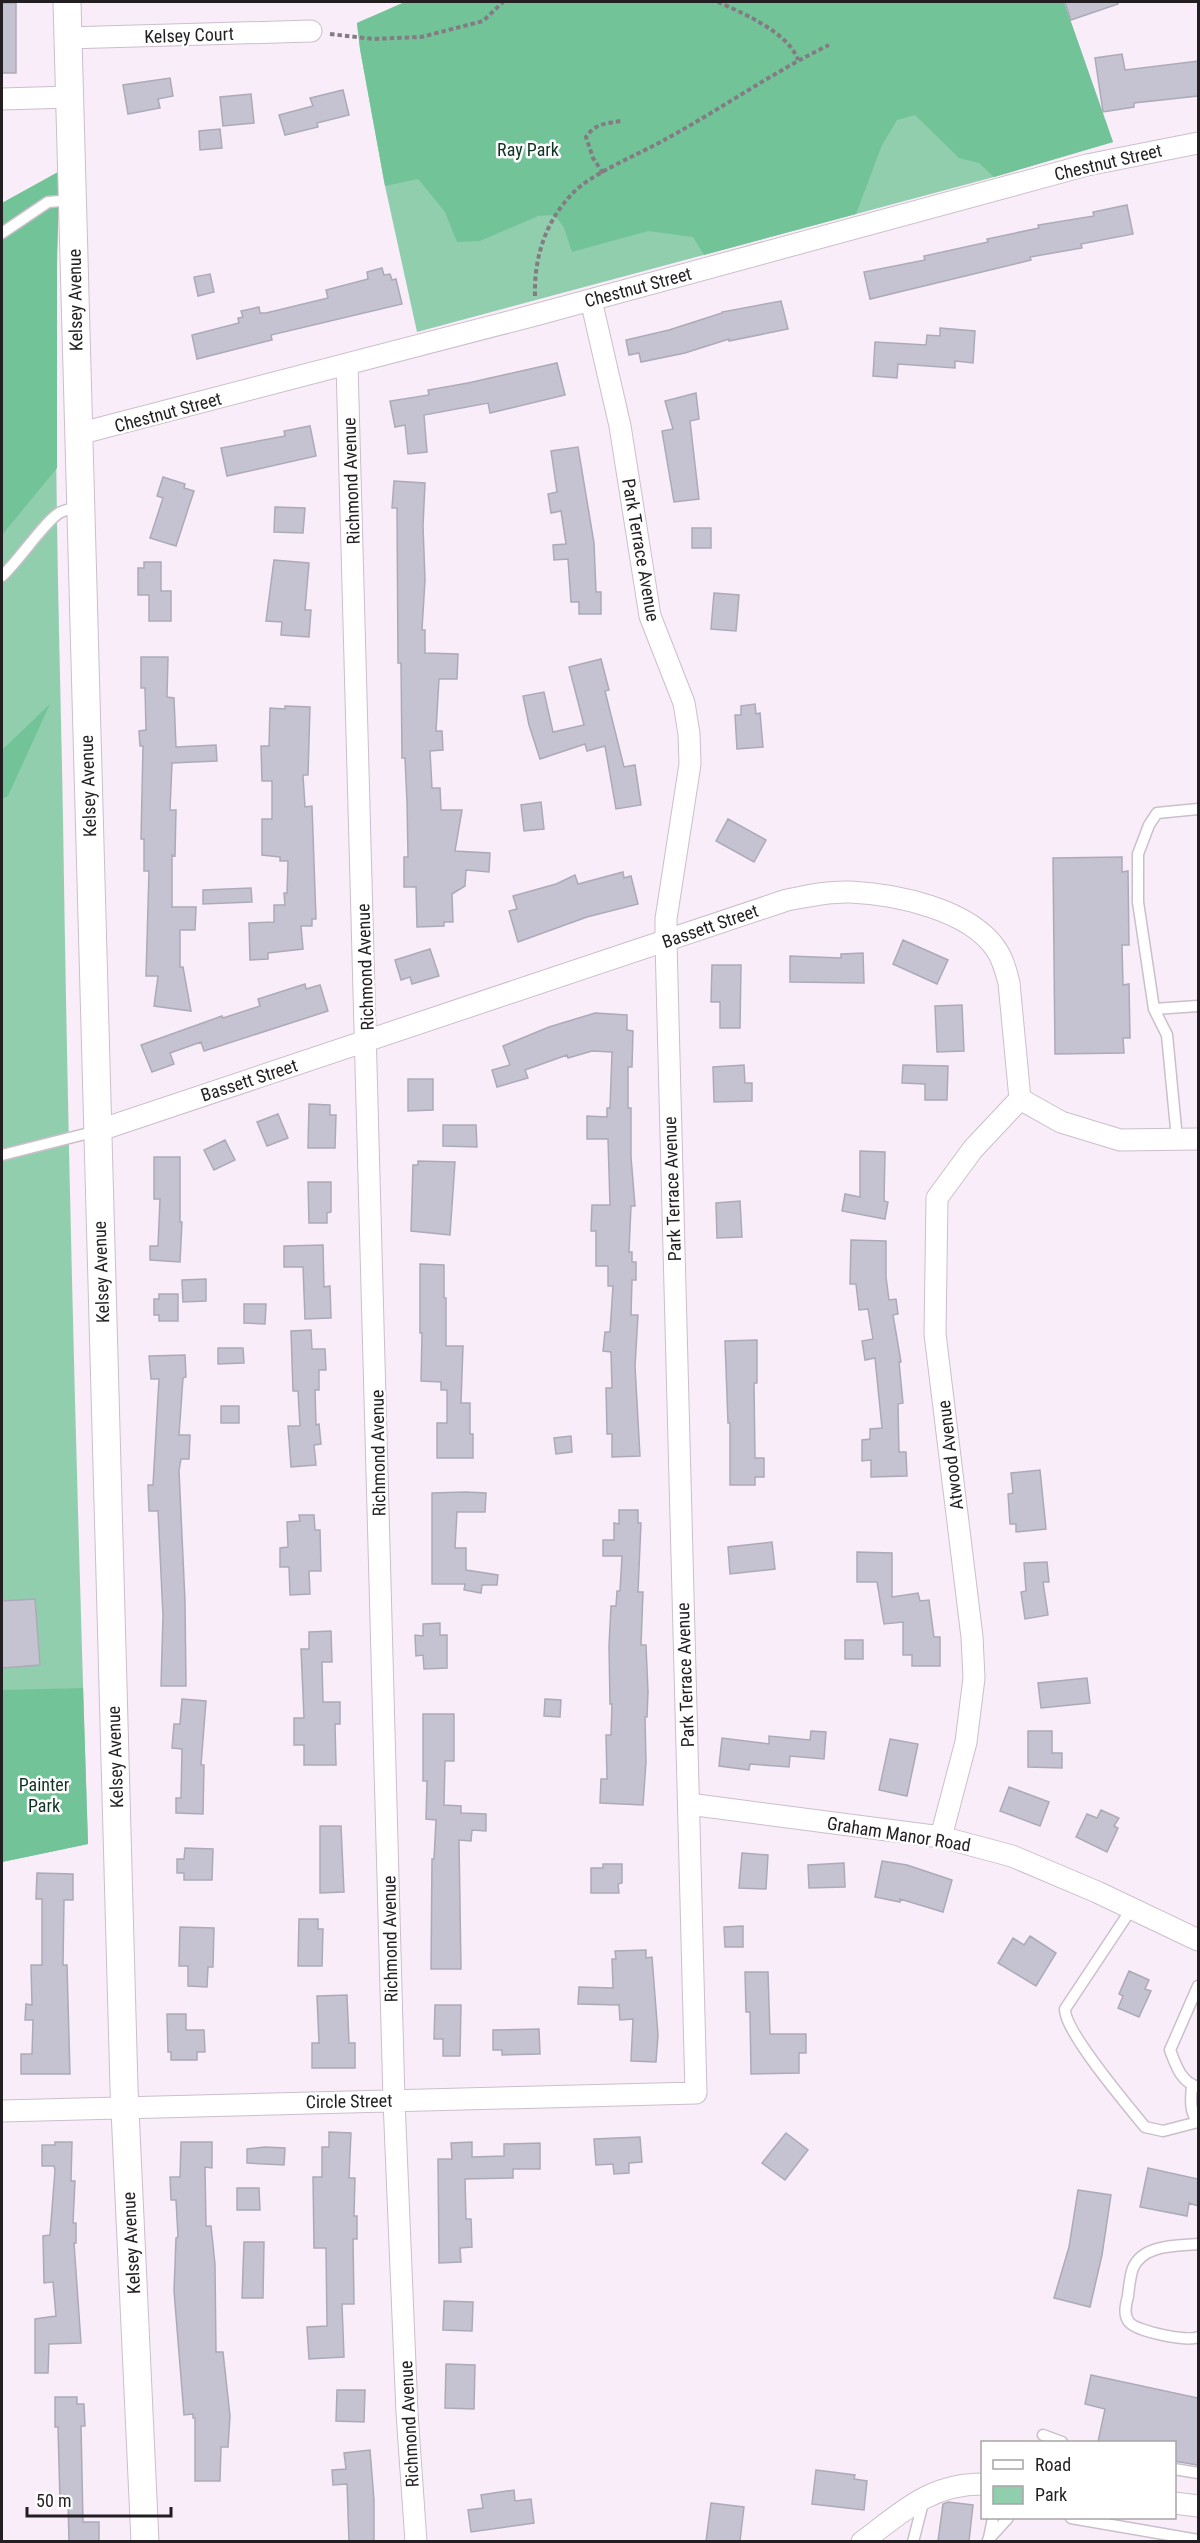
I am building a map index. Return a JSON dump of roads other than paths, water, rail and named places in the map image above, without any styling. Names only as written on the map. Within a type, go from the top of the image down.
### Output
[{"type":"street","name":"Kelsey Avenue","points":[[67,2],[125,2106],[145,2541]]},
{"type":"street","name":"Kelsey Court","points":[[68,38],[311,31]]},
{"type":"street","points":[[2,99],[70,97]]},
{"type":"street","name":"Chestnut Street","points":[[78,434],[535,315],[1087,165],[1198,143]]},
{"type":"street","name":"Park Terrace Avenue","points":[[591,300],[620,426],[650,616],[684,703],[689,734],[690,764],[666,919],[666,942],[696,2093]]},
{"type":"street","name":"Richmond Avenue","points":[[347,364],[394,2100],[407,2413],[416,2541]]},
{"type":"street","name":"Bassett Street","points":[[97,1131],[787,900],[823,893],[849,892],[884,895],[941,911],[983,935],[995,948],[1005,966],[1009,983],[1020,1099]]},
{"type":"street","points":[[1020,1099],[1061,1122],[1120,1140],[1198,1139]]},
{"type":"street","name":"Atwood Avenue","points":[[941,1838],[966,1742],[974,1678],[972,1637],[935,1334],[937,1198],[973,1149],[1020,1099]]},
{"type":"street","name":"Graham Manor Road","points":[[689,1804],[941,1838],[1012,1856],[1132,1908],[1198,1940]]},
{"type":"street","name":"Circle Street","points":[[2,2111],[125,2106],[696,2093]]},
{"type":"street","points":[[862,2541],[925,2496],[961,2484],[981,2484]]},
{"type":"street","points":[[1176,2503],[1198,2506]]},
{"type":"lane","points":[[2,233],[48,202],[72,200]]},
{"type":"lane","points":[[2,576],[14,565],[52,518],[61,512],[80,507]]},
{"type":"lane","points":[[1177,1139],[1167,1035],[1154,1009],[1138,902],[1138,854],[1149,825],[1157,813],[1198,808]]},
{"type":"lane","points":[[1154,1009],[1198,1006]]},
{"type":"lane","points":[[2,1155],[97,1131]]},
{"type":"lane","points":[[1132,1908],[1065,2009],[1065,2017],[1081,2043],[1145,2127],[1163,2131],[1198,2122],[1191,2109],[1195,2086],[1178,2072],[1170,2050],[1198,1986]]},
{"type":"lane","points":[[1198,2244],[1160,2247],[1144,2256],[1133,2267],[1126,2315],[1129,2323],[1138,2329],[1185,2339],[1198,2337]]},
{"type":"lane","points":[[1044,2435],[1059,2441]]},
{"type":"lane","points":[[1176,2469],[1198,2473]]},
{"type":"lane","points":[[913,2541],[925,2496]]},
{"type":"lane","points":[[988,2541],[993,2519]]},
{"type":"lane","points":[[988,2541],[1006,2519]]},
{"type":"lane","points":[[1082,2519],[1198,2540]]},
{"type":"park label","name":"Ray Park","points":[[528,149]]},
{"type":"park label","name":"Painter Park","points":[[44,1794]]}]
